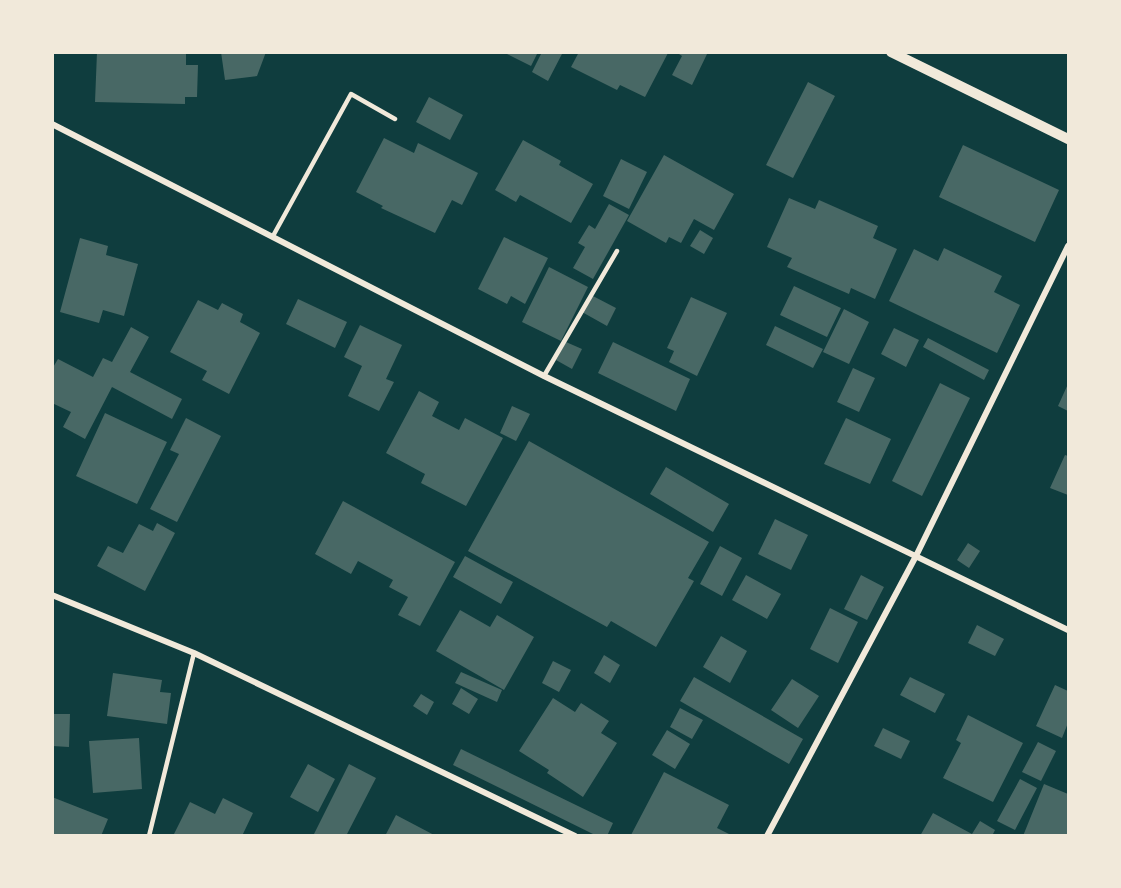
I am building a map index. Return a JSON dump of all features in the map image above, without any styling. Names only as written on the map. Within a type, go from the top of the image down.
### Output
[{"type":"street","points":[[891,52],[1068,139]]},
{"type":"street","points":[[52,124],[544,376],[1068,630]]},
{"type":"street","points":[[767,836],[916,556],[1068,246]]},
{"type":"street","points":[[52,595],[194,653],[575,836]]},
{"type":"lane","points":[[273,236],[351,94],[395,119]]},
{"type":"lane","points":[[544,376],[616,251]]},
{"type":"lane","points":[[149,836],[194,653]]},
{"type":"building","points":[[97,52],[186,52],[186,65],[198,65],[197,97],[185,97],[185,104],[95,102]]},
{"type":"building","points":[[221,52],[266,52],[257,76],[225,80]]},
{"type":"building","points":[[503,52],[538,52],[531,66]]},
{"type":"building","points":[[542,52],[563,52],[548,81],[532,72]]},
{"type":"building","points":[[579,52],[668,53],[645,97],[620,85],[617,90],[571,67]]},
{"type":"building","points":[[676,52],[708,52],[692,85],[672,75],[682,56]]},
{"type":"building","points":[[808,82],[835,96],[793,178],[766,165]]},
{"type":"building","points":[[429,97],[463,115],[450,140],[416,122]]},
{"type":"building","points":[[384,138],[414,153],[418,143],[478,173],[462,205],[452,200],[435,233],[381,208],[383,206],[356,192]]},
{"type":"building","points":[[523,140],[561,161],[559,165],[593,184],[571,223],[520,195],[516,202],[495,190]]},
{"type":"building","points":[[963,145],[1059,190],[1035,242],[939,197]]},
{"type":"building","points":[[664,155],[734,194],[714,230],[694,219],[681,243],[669,237],[666,243],[627,221]]},
{"type":"building","points":[[621,159],[647,172],[629,209],[603,196]]},
{"type":"building","points":[[789,198],[815,209],[819,200],[878,226],[873,238],[897,249],[875,299],[851,288],[849,294],[787,267],[792,258],[767,247]]},
{"type":"building","points":[[609,204],[629,215],[593,279],[573,268],[585,247],[578,243],[589,225],[595,229]]},
{"type":"building","points":[[700,230],[713,238],[704,254],[690,246]]},
{"type":"building","points":[[504,237],[548,258],[525,304],[511,296],[507,304],[478,289]]},
{"type":"building","points":[[80,238],[108,246],[106,255],[138,264],[124,316],[103,310],[99,323],[60,312]]},
{"type":"building","points":[[944,248],[1002,276],[994,292],[1020,305],[997,353],[889,301],[914,249],[938,261]]},
{"type":"building","points":[[549,267],[588,287],[561,341],[522,322]]},
{"type":"building","points":[[794,286],[841,308],[827,337],[780,315]]},
{"type":"building","points":[[591,295],[616,308],[607,326],[582,312]]},
{"type":"building","points":[[691,297],[727,313],[697,376],[669,362],[674,351],[667,348]]},
{"type":"building","points":[[298,299],[347,322],[335,348],[286,324]]},
{"type":"building","points":[[198,300],[218,310],[222,303],[243,314],[240,322],[260,333],[229,394],[202,380],[207,371],[170,352]]},
{"type":"building","points":[[844,309],[869,322],[849,364],[823,352]]},
{"type":"building","points":[[360,325],[402,345],[386,379],[394,382],[379,411],[348,396],[362,366],[344,357]]},
{"type":"building","points":[[775,326],[823,349],[813,368],[766,345]]},
{"type":"building","points":[[131,327],[149,337],[130,372],[182,399],[172,419],[112,387],[85,439],[63,427],[71,412],[52,403],[52,369],[58,359],[93,377],[103,358],[112,362]]},
{"type":"building","points":[[894,328],[919,340],[906,367],[881,354]]},
{"type":"building","points":[[928,338],[989,370],[984,380],[923,347]]},
{"type":"building","points":[[566,342],[582,349],[572,369],[556,360]]},
{"type":"building","points":[[613,342],[690,379],[676,411],[598,373]]},
{"type":"building","points":[[853,368],[875,378],[859,412],[837,402]]},
{"type":"building","points":[[940,383],[970,398],[922,496],[892,481]]},
{"type":"building","points":[[1068,384],[1068,411],[1058,406]]},
{"type":"building","points":[[419,391],[439,402],[432,416],[459,430],[465,418],[503,438],[466,506],[421,483],[425,474],[386,453]]},
{"type":"building","points":[[512,406],[530,414],[516,441],[500,433]]},
{"type":"building","points":[[105,413],[167,442],[137,504],[76,476]]},
{"type":"building","points":[[186,418],[221,436],[177,522],[150,509],[179,454],[170,450]]},
{"type":"building","points":[[846,418],[891,439],[870,484],[824,464]]},
{"type":"building","points":[[529,441],[709,542],[688,578],[694,581],[656,647],[611,621],[607,627],[468,551]]},
{"type":"building","points":[[1065,455],[1068,456],[1068,495],[1050,488]]},
{"type":"building","points":[[666,467],[729,504],[713,532],[650,494]]},
{"type":"building","points":[[343,501],[455,562],[420,626],[398,615],[408,597],[389,587],[393,580],[358,561],[351,574],[315,554]]},
{"type":"building","points":[[775,519],[808,535],[791,570],[758,554]]},
{"type":"building","points":[[157,523],[175,533],[145,591],[97,566],[108,546],[123,553],[139,524],[153,531]]},
{"type":"building","points":[[968,543],[980,551],[969,568],[957,560]]},
{"type":"building","points":[[720,546],[742,558],[722,596],[700,584]]},
{"type":"building","points":[[465,556],[513,582],[501,604],[453,577]]},
{"type":"building","points":[[746,575],[781,594],[767,619],[732,600]]},
{"type":"building","points":[[861,575],[884,587],[867,620],[844,609]]},
{"type":"building","points":[[830,608],[858,622],[838,663],[810,649]]},
{"type":"building","points":[[460,610],[490,627],[497,615],[534,637],[504,690],[436,651]]},
{"type":"building","points":[[977,625],[1004,639],[995,656],[968,643]]},
{"type":"building","points":[[721,636],[747,651],[730,683],[703,667]]},
{"type":"building","points":[[604,655],[620,665],[610,683],[594,673]]},
{"type":"building","points":[[553,661],[571,670],[559,692],[542,683]]},
{"type":"building","points":[[461,672],[502,690],[497,702],[455,683]]},
{"type":"building","points":[[113,673],[162,680],[160,692],[171,693],[167,724],[107,716]]},
{"type":"building","points":[[694,677],[803,739],[789,764],[680,701]]},
{"type":"building","points":[[910,677],[945,694],[935,713],[900,695]]},
{"type":"building","points":[[792,679],[819,696],[798,728],[771,710]]},
{"type":"building","points":[[1055,685],[1068,691],[1068,723],[1062,738],[1036,726]]},
{"type":"building","points":[[461,688],[478,699],[469,714],[452,704]]},
{"type":"building","points":[[421,694],[434,702],[427,715],[413,706]]},
{"type":"building","points":[[553,698],[575,712],[581,703],[609,721],[601,733],[617,743],[583,797],[547,773],[549,770],[519,751]]},
{"type":"building","points":[[680,708],[703,720],[692,739],[670,727]]},
{"type":"building","points":[[52,714],[70,714],[69,747],[52,746]]},
{"type":"building","points":[[968,715],[1023,743],[993,802],[943,778],[961,743],[956,740]]},
{"type":"building","points":[[883,728],[910,741],[901,759],[874,746]]},
{"type":"building","points":[[667,730],[690,744],[675,769],[652,755]]},
{"type":"building","points":[[139,738],[142,789],[93,793],[89,741]]},
{"type":"building","points":[[1038,742],[1056,751],[1041,781],[1022,772]]},
{"type":"building","points":[[461,749],[613,823],[607,836],[597,836],[453,765]]},
{"type":"building","points":[[308,764],[335,779],[318,812],[290,797]]},
{"type":"building","points":[[349,764],[376,778],[346,836],[313,836]]},
{"type":"building","points":[[664,772],[729,805],[717,828],[733,836],[631,835]]},
{"type":"building","points":[[1020,779],[1037,788],[1015,830],[997,821]]},
{"type":"building","points":[[1044,784],[1068,794],[1068,836],[1023,836]]},
{"type":"building","points":[[52,797],[108,819],[101,836],[52,836]]},
{"type":"building","points":[[223,798],[253,813],[242,836],[173,836],[190,802],[215,814]]},
{"type":"building","points":[[933,813],[972,834],[980,821],[995,830],[992,836],[920,836]]},
{"type":"building","points":[[396,815],[436,836],[385,836]]}]
